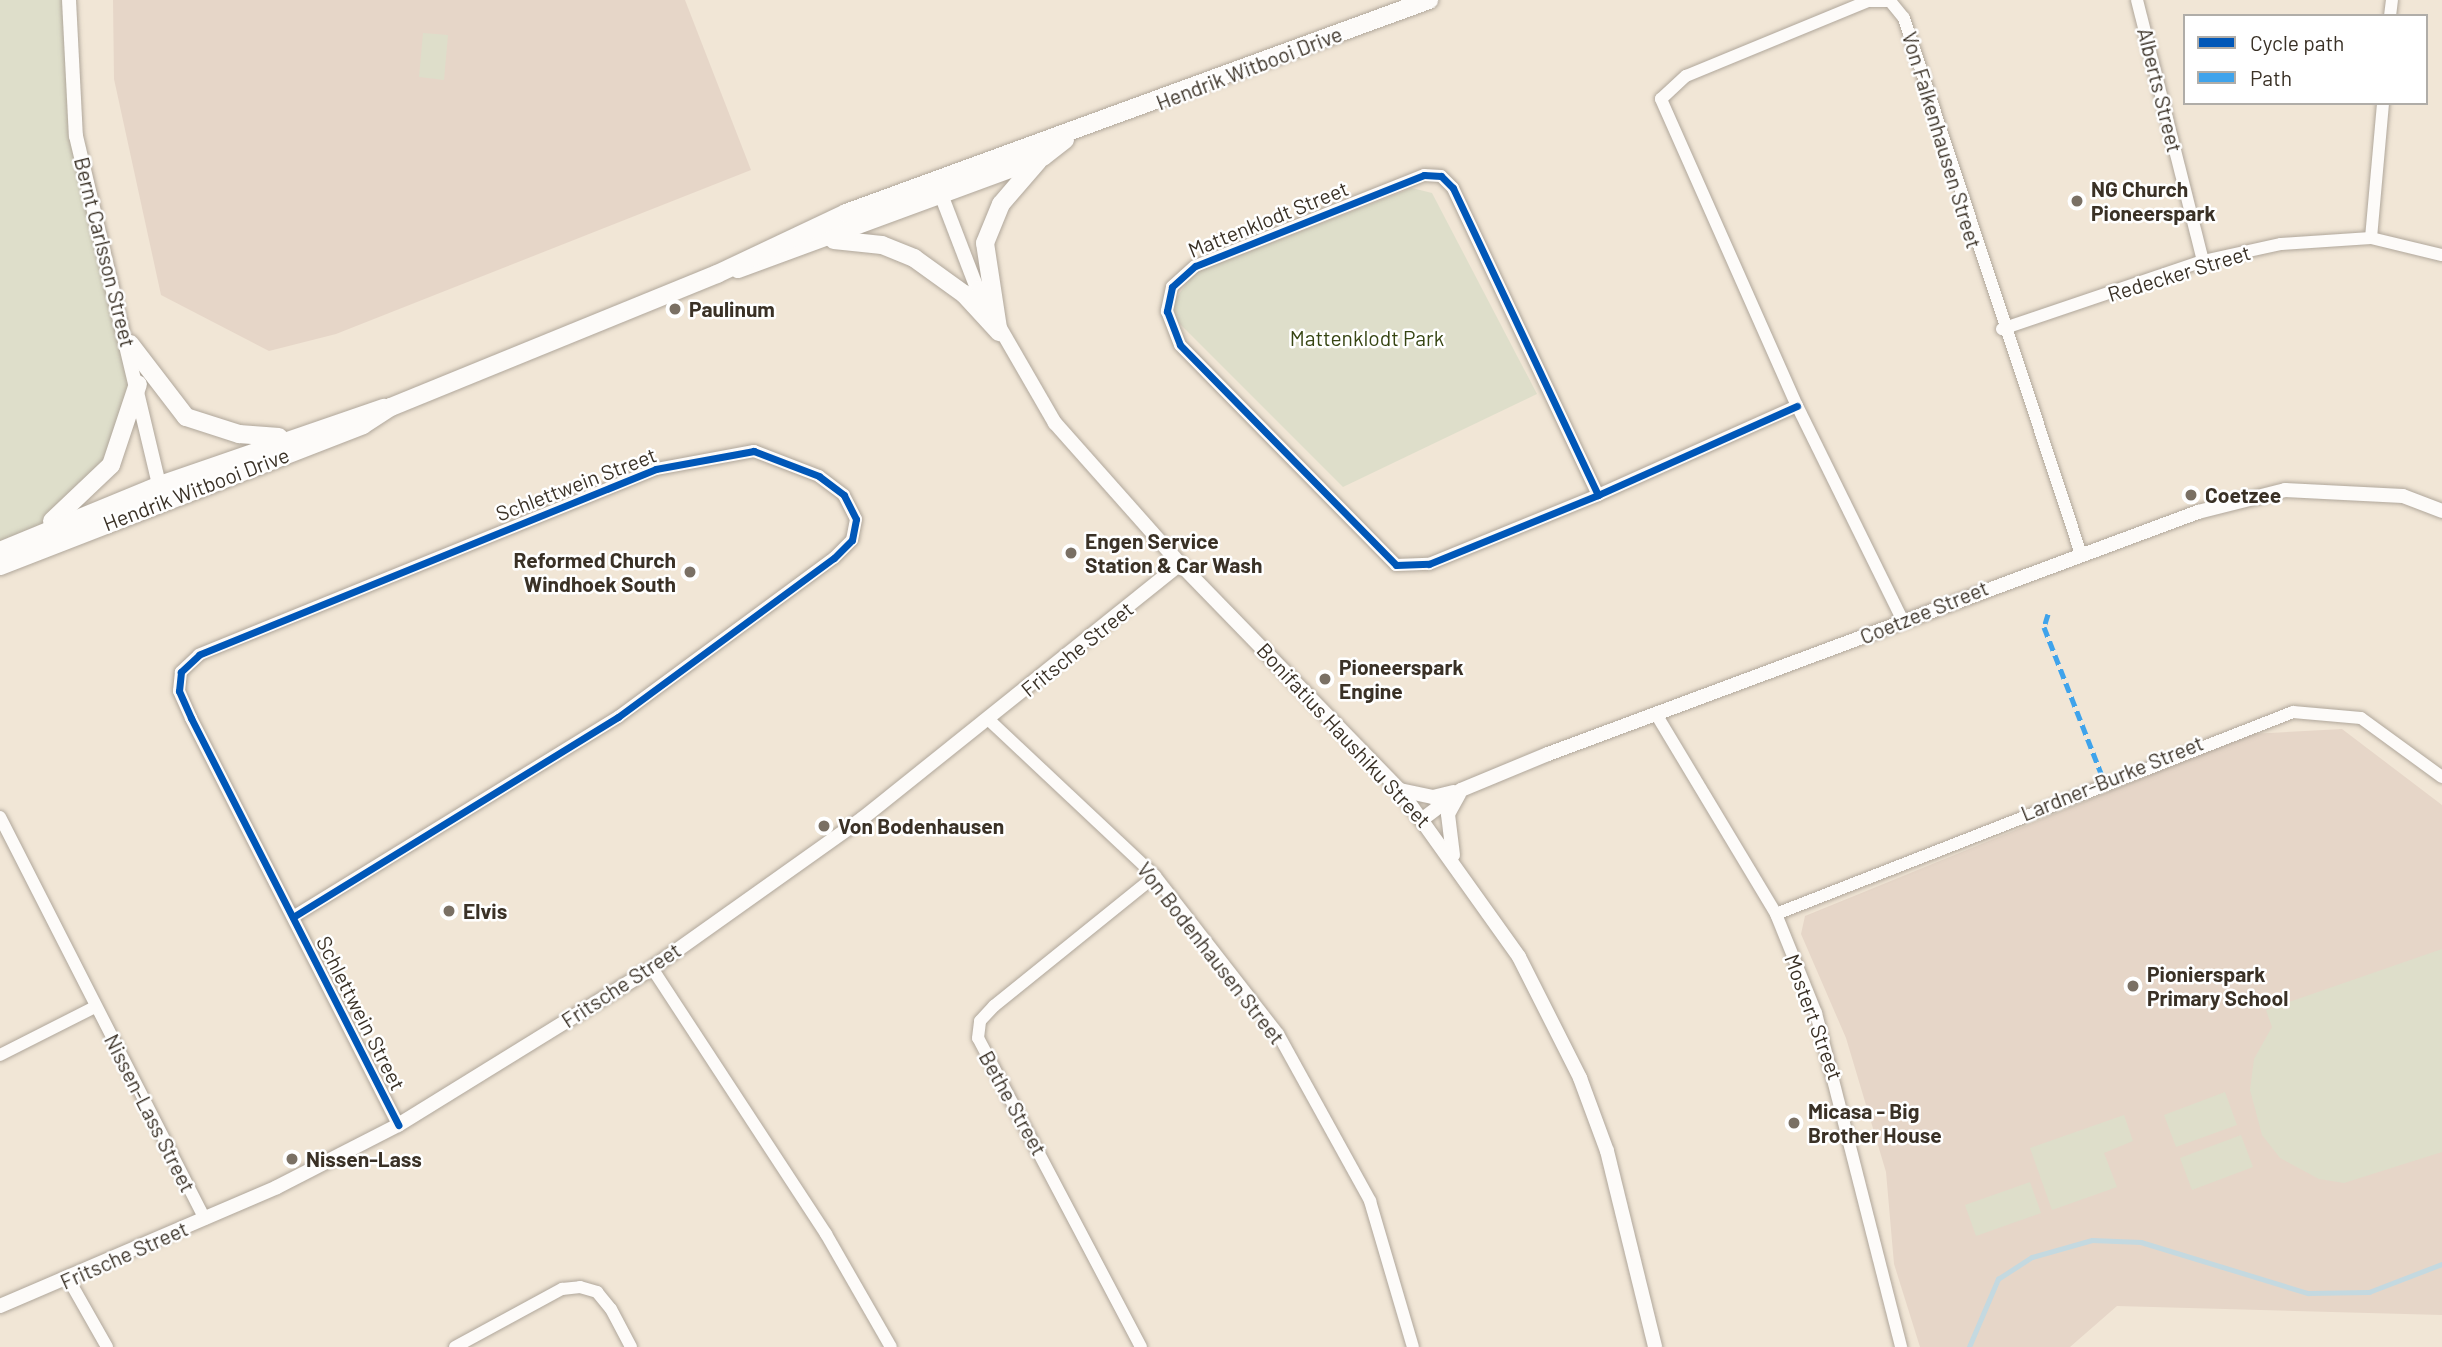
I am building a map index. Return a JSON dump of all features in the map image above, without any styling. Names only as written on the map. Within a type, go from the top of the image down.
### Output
[{"type":"main road","name":"Hendrik Witbooi Drive","points":[[717,274],[762,249],[938,186],[1429,0]]},
{"type":"main road","name":"Hendrik Witbooi Drive","points":[[0,566],[290,437],[391,407],[717,274],[829,240],[938,186],[1043,156],[1069,136]]},
{"type":"main road","points":[[999,332],[985,243],[1001,204],[1043,156]]},
{"type":"main road","points":[[829,240],[882,245],[914,258],[956,287],[999,332]]},
{"type":"main road","points":[[130,344],[186,417],[239,434],[290,437]]},
{"type":"main road","points":[[26,539],[78,503],[104,475],[125,438],[138,384]]},
{"type":"main road","name":"Hendrik Witbooi Drive","points":[[0,551],[26,539],[363,425],[391,407]]},
{"type":"street","name":"Bernt Carlsson Street","points":[[69,0],[76,136],[130,344],[161,493]]},
{"type":"street","name":"Alberts Street","points":[[2137,0],[2203,261]]},
{"type":"street","name":"Von Falkenhausen Street","points":[[1903,621],[1797,406],[1661,99],[1686,76],[1868,1],[1890,1],[1904,18],[2002,329],[2080,551]]},
{"type":"street","points":[[2371,238],[2383,105]]},
{"type":"street","name":"Mattenklodt Street","points":[[1598,495],[1454,188],[1441,176],[1424,175],[1195,266],[1172,287],[1167,311],[1180,345],[1396,565],[1429,564],[1598,495],[1797,406]]},
{"type":"street","name":"Bonifatius Haushiku Street","points":[[938,186],[999,332],[1055,423],[1180,564],[1400,790],[1454,859],[1519,957],[1580,1078],[1628,1224],[1655,1347]]},
{"type":"street","name":"Redecker Street","points":[[2002,329],[2203,261],[2325,238],[2371,238],[2442,255]]},
{"type":"street","name":"Schlettwein Street","points":[[293,917],[618,716],[834,558],[852,540],[856,519],[844,495],[819,476],[754,451],[691,461],[199,655],[181,672],[179,691],[293,917],[398,1125]]},
{"type":"street","name":"Coetzee Street","points":[[1424,818],[1461,790],[2080,551],[2285,490],[2403,496],[2442,511]]},
{"type":"street","name":"Fritsche Street","points":[[0,1306],[69,1280],[205,1219],[398,1125],[652,968],[989,720],[1180,564]]},
{"type":"street","name":"Lardner-Burke Street","points":[[1776,914],[2293,712],[2361,718],[2442,777]]},
{"type":"street","name":"Mostert Street","points":[[1656,715],[1776,914],[1840,1091],[1901,1347]]},
{"type":"street","name":"Von Bodenhausen Street","points":[[989,720],[1155,876],[1278,1034],[1346,1152],[1370,1201],[1413,1347]]},
{"type":"street","points":[[1400,790],[1433,797],[1461,790]]},
{"type":"street","points":[[1454,859],[1448,814],[1461,790]]},
{"type":"street","name":"Nissen-Lass Street","points":[[0,817],[205,1219]]},
{"type":"street","name":"Bethe Street","points":[[1141,1347],[978,1038],[980,1021],[994,1006],[1155,876]]},
{"type":"street","points":[[652,968],[891,1347]]},
{"type":"street","points":[[0,1055],[95,1007]]},
{"type":"street","points":[[69,1280],[107,1347]]},
{"type":"street","points":[[455,1347],[562,1289],[580,1287],[597,1292],[611,1309],[631,1347]]},
{"type":"shaded area","points":[[113,0],[685,0],[751,170],[336,334],[269,351],[161,295],[114,79]]},
{"type":"shaded area","name":"Pionierspark Primary School","points":[[2342,729],[2442,805],[2442,1315],[2117,1306],[2070,1347],[1920,1347],[1894,1264],[1886,1172],[1846,1038],[1801,934],[1805,916],[2251,734]]},
{"type":"green space","points":[[0,0],[70,0],[70,77],[138,384],[125,437],[78,503],[0,551]]},
{"type":"green space","points":[[423,33],[448,35],[444,80],[419,77]]},
{"type":"green space","name":"Mattenklodt Park","points":[[1412,188],[1432,193],[1537,394],[1343,487],[1167,311],[1194,273]]},
{"type":"green space","points":[[2442,949],[2442,1152],[2344,1183],[2319,1179],[2280,1158],[2262,1135],[2250,1090],[2254,1059],[2272,1027],[2266,1010]]},
{"type":"green space","points":[[2225,1092],[2237,1125],[2176,1147],[2164,1115]]},
{"type":"green space","points":[[2124,1115],[2133,1141],[2104,1153],[2117,1187],[2052,1210],[2030,1148]]},
{"type":"green space","points":[[2241,1135],[2253,1167],[2192,1190],[2180,1158]]},
{"type":"green space","points":[[2030,1182],[2041,1213],[1976,1236],[1965,1205]]},
{"type":"waterway","points":[[1969,1347],[1998,1279],[2032,1257],[2092,1240],[2141,1242],[2308,1293],[2369,1292],[2442,1264]]},
{"type":"marked path","points":[[2048,614],[2044,627],[2104,781]]},
{"type":"cycle path","points":[[1598,495],[1453,188],[1441,176],[1424,175],[1195,266],[1172,287],[1167,311],[1180,345],[1396,565],[1429,564],[1598,495],[1797,406]]},
{"type":"cycle path","points":[[293,917],[618,717],[834,558],[852,540],[856,519],[844,495],[819,476],[754,451],[656,469],[199,655],[181,672],[179,691],[191,718],[398,1125]]},
{"type":"place","name":"NG Church Pioneerspark","points":[[2077,201]]},
{"type":"place","name":"Paulinum","points":[[675,309]]},
{"type":"place","name":"Coetzee","points":[[2191,495]]},
{"type":"place","name":"Engen Service Station & Car Wash","points":[[1071,553]]},
{"type":"place","name":"Reformed Church Windhoek South","points":[[690,572]]},
{"type":"place","name":"Pioneerspark Engine","points":[[1325,679]]},
{"type":"place","name":"Von Bodenhausen","points":[[824,826]]},
{"type":"place","name":"Elvis","points":[[449,911]]},
{"type":"place","name":"Pionierspark Primary School","points":[[2133,986]]},
{"type":"place","name":"Micasa - Big Brother House","points":[[1794,1123]]},
{"type":"place","name":"Nissen-Lass","points":[[292,1159]]}]
